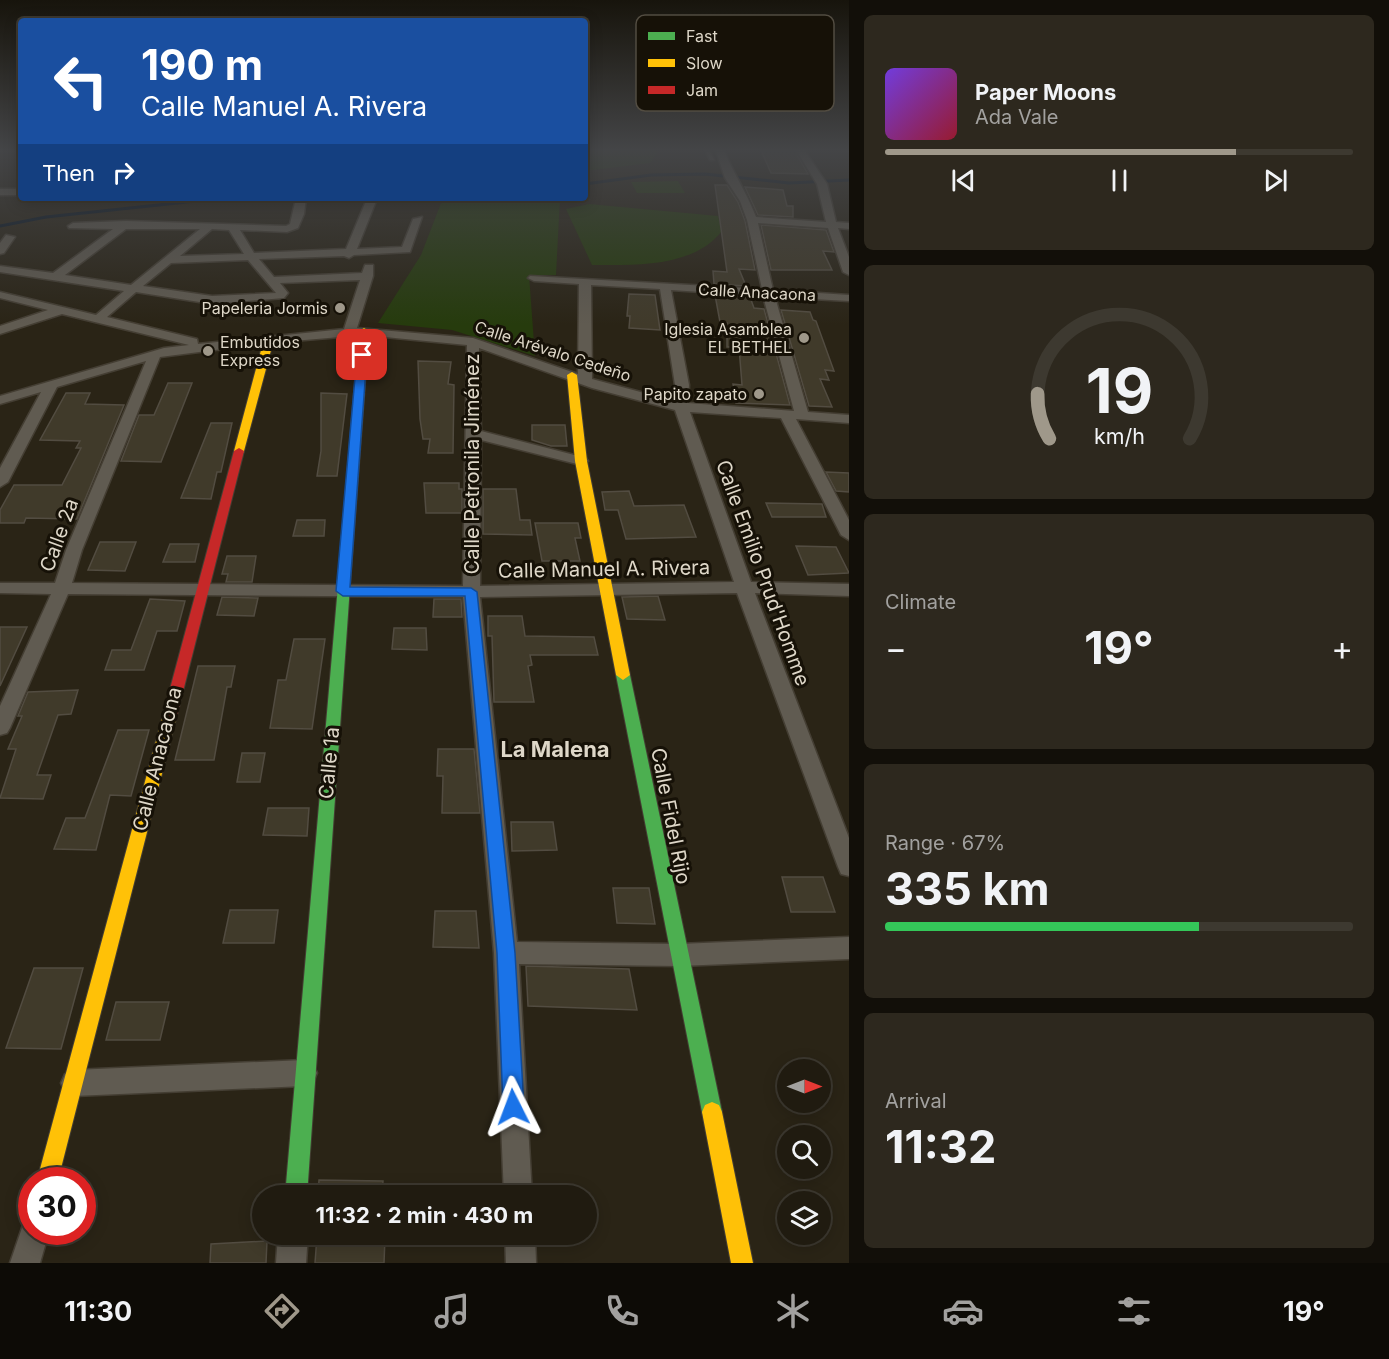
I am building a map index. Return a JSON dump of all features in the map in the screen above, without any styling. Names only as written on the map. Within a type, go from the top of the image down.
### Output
[{"type":"street","points":[[73,226],[287,228],[294,226],[300,207]]},
{"type":"street","points":[[349,255],[369,207]]},
{"type":"street","points":[[747,207],[802,415]]},
{"type":"street","points":[[827,207],[848,265]]},
{"type":"street","points":[[55,277],[137,216]]},
{"type":"street","points":[[171,260],[349,255],[406,250],[418,219]]},
{"type":"street","points":[[752,220],[849,226]]},
{"type":"street","points":[[97,320],[130,289],[171,260],[208,227]]},
{"type":"street","points":[[0,269],[212,300],[280,296],[282,293],[252,258],[233,228]]},
{"type":"street","points":[[0,251],[10,237]]},
{"type":"street","points":[[357,331],[371,253]]},
{"type":"street","points":[[273,280],[367,276]]},
{"type":"street","name":"Calle Anacaona","points":[[534,278],[849,297]]},
{"type":"street","name":"Calle Fidel Rijo","points":[[585,282],[578,378],[581,461],[742,1263]]},
{"type":"street","name":"Calle Emilio Prud'Homme","points":[[665,287],[682,385],[681,407],[744,587],[849,867]]},
{"type":"street","points":[[0,295],[209,346]]},
{"type":"street","points":[[0,330],[64,309]]},
{"type":"street","name":"Calle Arévalo Cedeño","points":[[0,400],[155,355],[209,346],[357,331],[473,342],[657,403],[681,407],[849,419]]},
{"type":"street","name":"Calle 1a","points":[[297,1185],[343,591],[357,331]]},
{"type":"street","name":"Calle Anacaona","points":[[51,1167],[269,339]]},
{"type":"street","name":"Calle Petronila Jiménez","points":[[473,342],[471,592],[506,953],[517,1185]]},
{"type":"street","name":"Calle 2a","points":[[0,728],[62,589],[74,550],[155,355]]},
{"type":"street","points":[[0,383],[15,396]]},
{"type":"street","points":[[0,482],[52,385]]},
{"type":"street","points":[[786,414],[849,535]]},
{"type":"street","points":[[474,434],[581,461]]},
{"type":"street","points":[[832,501],[849,502]]},
{"type":"street","name":"Calle Manuel A. Rivera","points":[[0,588],[471,592],[744,587],[849,590]]},
{"type":"street","points":[[506,953],[679,955],[849,948]]},
{"type":"street","points":[[74,1083],[304,1073]]},
{"type":"street","points":[[25,1263],[30,1245]]},
{"type":"street","points":[[291,1263],[292,1245]]},
{"type":"street","points":[[520,1245],[521,1263]]},
{"type":"green space","points":[[440,207],[560,207],[556,275],[529,275],[535,356],[452,330],[378,323],[421,255]]},
{"type":"green space","points":[[621,207],[718,216],[722,231],[696,252],[679,258],[644,264],[592,265],[566,209]]},
{"type":"building","points":[[718,207],[740,207],[755,270],[739,269],[746,286],[714,284],[713,271],[727,272]]},
{"type":"building","points":[[754,207],[793,207],[793,217],[758,215]]},
{"type":"building","points":[[761,225],[826,230],[834,252],[823,251],[832,270],[771,270]]},
{"type":"building","points":[[629,294],[655,295],[660,330],[629,328],[630,316],[627,316]]},
{"type":"building","points":[[715,295],[750,297],[754,308],[764,309],[790,405],[736,403],[733,384],[742,385],[739,347],[727,347],[727,323],[720,322]]},
{"type":"building","points":[[781,310],[810,312],[813,320],[816,321],[834,371],[825,370],[829,380],[820,379],[832,407],[809,406]]},
{"type":"building","points":[[418,361],[451,362],[448,384],[454,385],[453,453],[428,453],[430,439],[423,439],[420,419]]},
{"type":"building","points":[[168,383],[192,383],[161,462],[121,461],[139,415],[154,415]]},
{"type":"building","points":[[66,393],[90,393],[85,404],[124,405],[77,519],[26,518],[24,523],[0,523],[0,510],[14,485],[62,485],[81,448],[76,448],[80,441],[40,440]]},
{"type":"building","points":[[321,393],[347,394],[337,476],[317,476],[321,451]]},
{"type":"building","points":[[211,423],[232,423],[221,472],[217,472],[211,499],[181,498]]},
{"type":"building","points":[[532,425],[565,425],[567,446],[551,446],[532,440]]},
{"type":"building","points":[[826,472],[849,473],[849,492],[836,491]]},
{"type":"building","points":[[424,483],[459,483],[459,489],[462,489],[462,513],[426,513]]},
{"type":"building","points":[[483,489],[516,489],[520,520],[530,520],[532,535],[483,534]]},
{"type":"building","points":[[629,491],[634,506],[684,505],[696,537],[626,539],[618,510],[605,510],[602,492]]},
{"type":"building","points":[[766,503],[822,504],[826,517],[772,517]]},
{"type":"building","points":[[297,520],[325,520],[324,536],[293,536]]},
{"type":"building","points":[[535,523],[578,523],[581,538],[575,538],[580,561],[542,561]]},
{"type":"building","points":[[100,542],[136,542],[125,571],[88,570]]},
{"type":"building","points":[[170,544],[199,544],[195,562],[163,562]]},
{"type":"building","points":[[796,546],[836,547],[849,573],[808,575]]},
{"type":"building","points":[[227,556],[256,556],[252,582],[226,582],[228,574],[222,574]]},
{"type":"building","points":[[658,596],[665,620],[627,619],[622,597]]},
{"type":"building","points":[[222,597],[258,598],[254,616],[217,615]]},
{"type":"building","points":[[150,599],[185,601],[177,631],[157,631],[144,670],[105,670],[112,650],[131,650]]},
{"type":"building","points":[[434,599],[461,599],[462,617],[433,617]]},
{"type":"building","points":[[488,616],[522,616],[525,636],[594,637],[598,655],[530,655],[532,665],[528,666],[534,702],[494,702],[492,636],[488,636]]},
{"type":"building","points":[[0,627],[27,627],[0,686]]},
{"type":"building","points":[[394,628],[426,628],[427,650],[392,649]]},
{"type":"building","points":[[294,639],[325,639],[312,729],[270,728],[278,680],[286,680]]},
{"type":"building","points":[[198,666],[235,666],[231,687],[227,687],[214,760],[175,760]]},
{"type":"building","points":[[78,690],[71,714],[58,715],[37,775],[51,775],[43,799],[0,798],[16,749],[8,749],[22,716],[18,716],[28,692]]},
{"type":"building","points":[[118,730],[149,730],[131,796],[110,795],[96,850],[54,849],[66,818],[85,818]]},
{"type":"building","points":[[438,749],[474,749],[480,813],[442,813],[443,776],[437,776]]},
{"type":"building","points":[[242,753],[265,753],[260,782],[237,782]]},
{"type":"building","points":[[268,808],[309,808],[307,836],[263,835]]},
{"type":"building","points":[[511,822],[553,822],[557,850],[512,851]]},
{"type":"building","points":[[782,877],[823,877],[835,912],[791,912]]},
{"type":"building","points":[[613,888],[649,888],[655,924],[617,923]]},
{"type":"building","points":[[230,910],[278,910],[274,943],[223,943]]},
{"type":"building","points":[[435,911],[476,911],[479,948],[433,947]]},
{"type":"building","points":[[526,966],[629,969],[637,1010],[528,1006]]},
{"type":"building","points":[[34,968],[83,968],[61,1049],[6,1048]]},
{"type":"building","points":[[116,1002],[169,1002],[160,1040],[106,1040]]},
{"type":"building","points":[[319,1180],[383,1181],[383,1185],[319,1185]]},
{"type":"building","points":[[252,1242],[252,1245],[267,1245],[266,1263],[210,1263],[211,1244]]},
{"type":"building","points":[[316,1245],[385,1245],[384,1263],[315,1263]]},
{"type":"waterway","points":[[0,226],[46,217],[140,207]]},
{"type":"traffic: fast","points":[[297,1185],[344,586]]},
{"type":"traffic: fast","points":[[623,675],[712,1112]]},
{"type":"traffic: slow","points":[[344,586],[364,331]]},
{"type":"traffic: slow","points":[[239,451],[269,339]]},
{"type":"traffic: slow","points":[[572,375],[581,461],[623,675]]},
{"type":"traffic: slow","points":[[50,1167],[170,715]]},
{"type":"traffic: slow","points":[[712,1112],[742,1263]]},
{"type":"traffic: jam","points":[[170,715],[239,451]]},
{"type":"place","name":"Papeleria Jormis","points":[[340,308]]},
{"type":"place","name":"Iglesia Asamblea EL BETHEL","points":[[804,338]]},
{"type":"place","name":"Embutidos Express","points":[[208,351]]},
{"type":"place","name":"Papito zapato","points":[[759,394]]},
{"type":"district","name":"La Malena","points":[[555,749]]},
{"type":"route","points":[[362,355],[343,591],[471,592],[506,953],[513,1107]]}]
